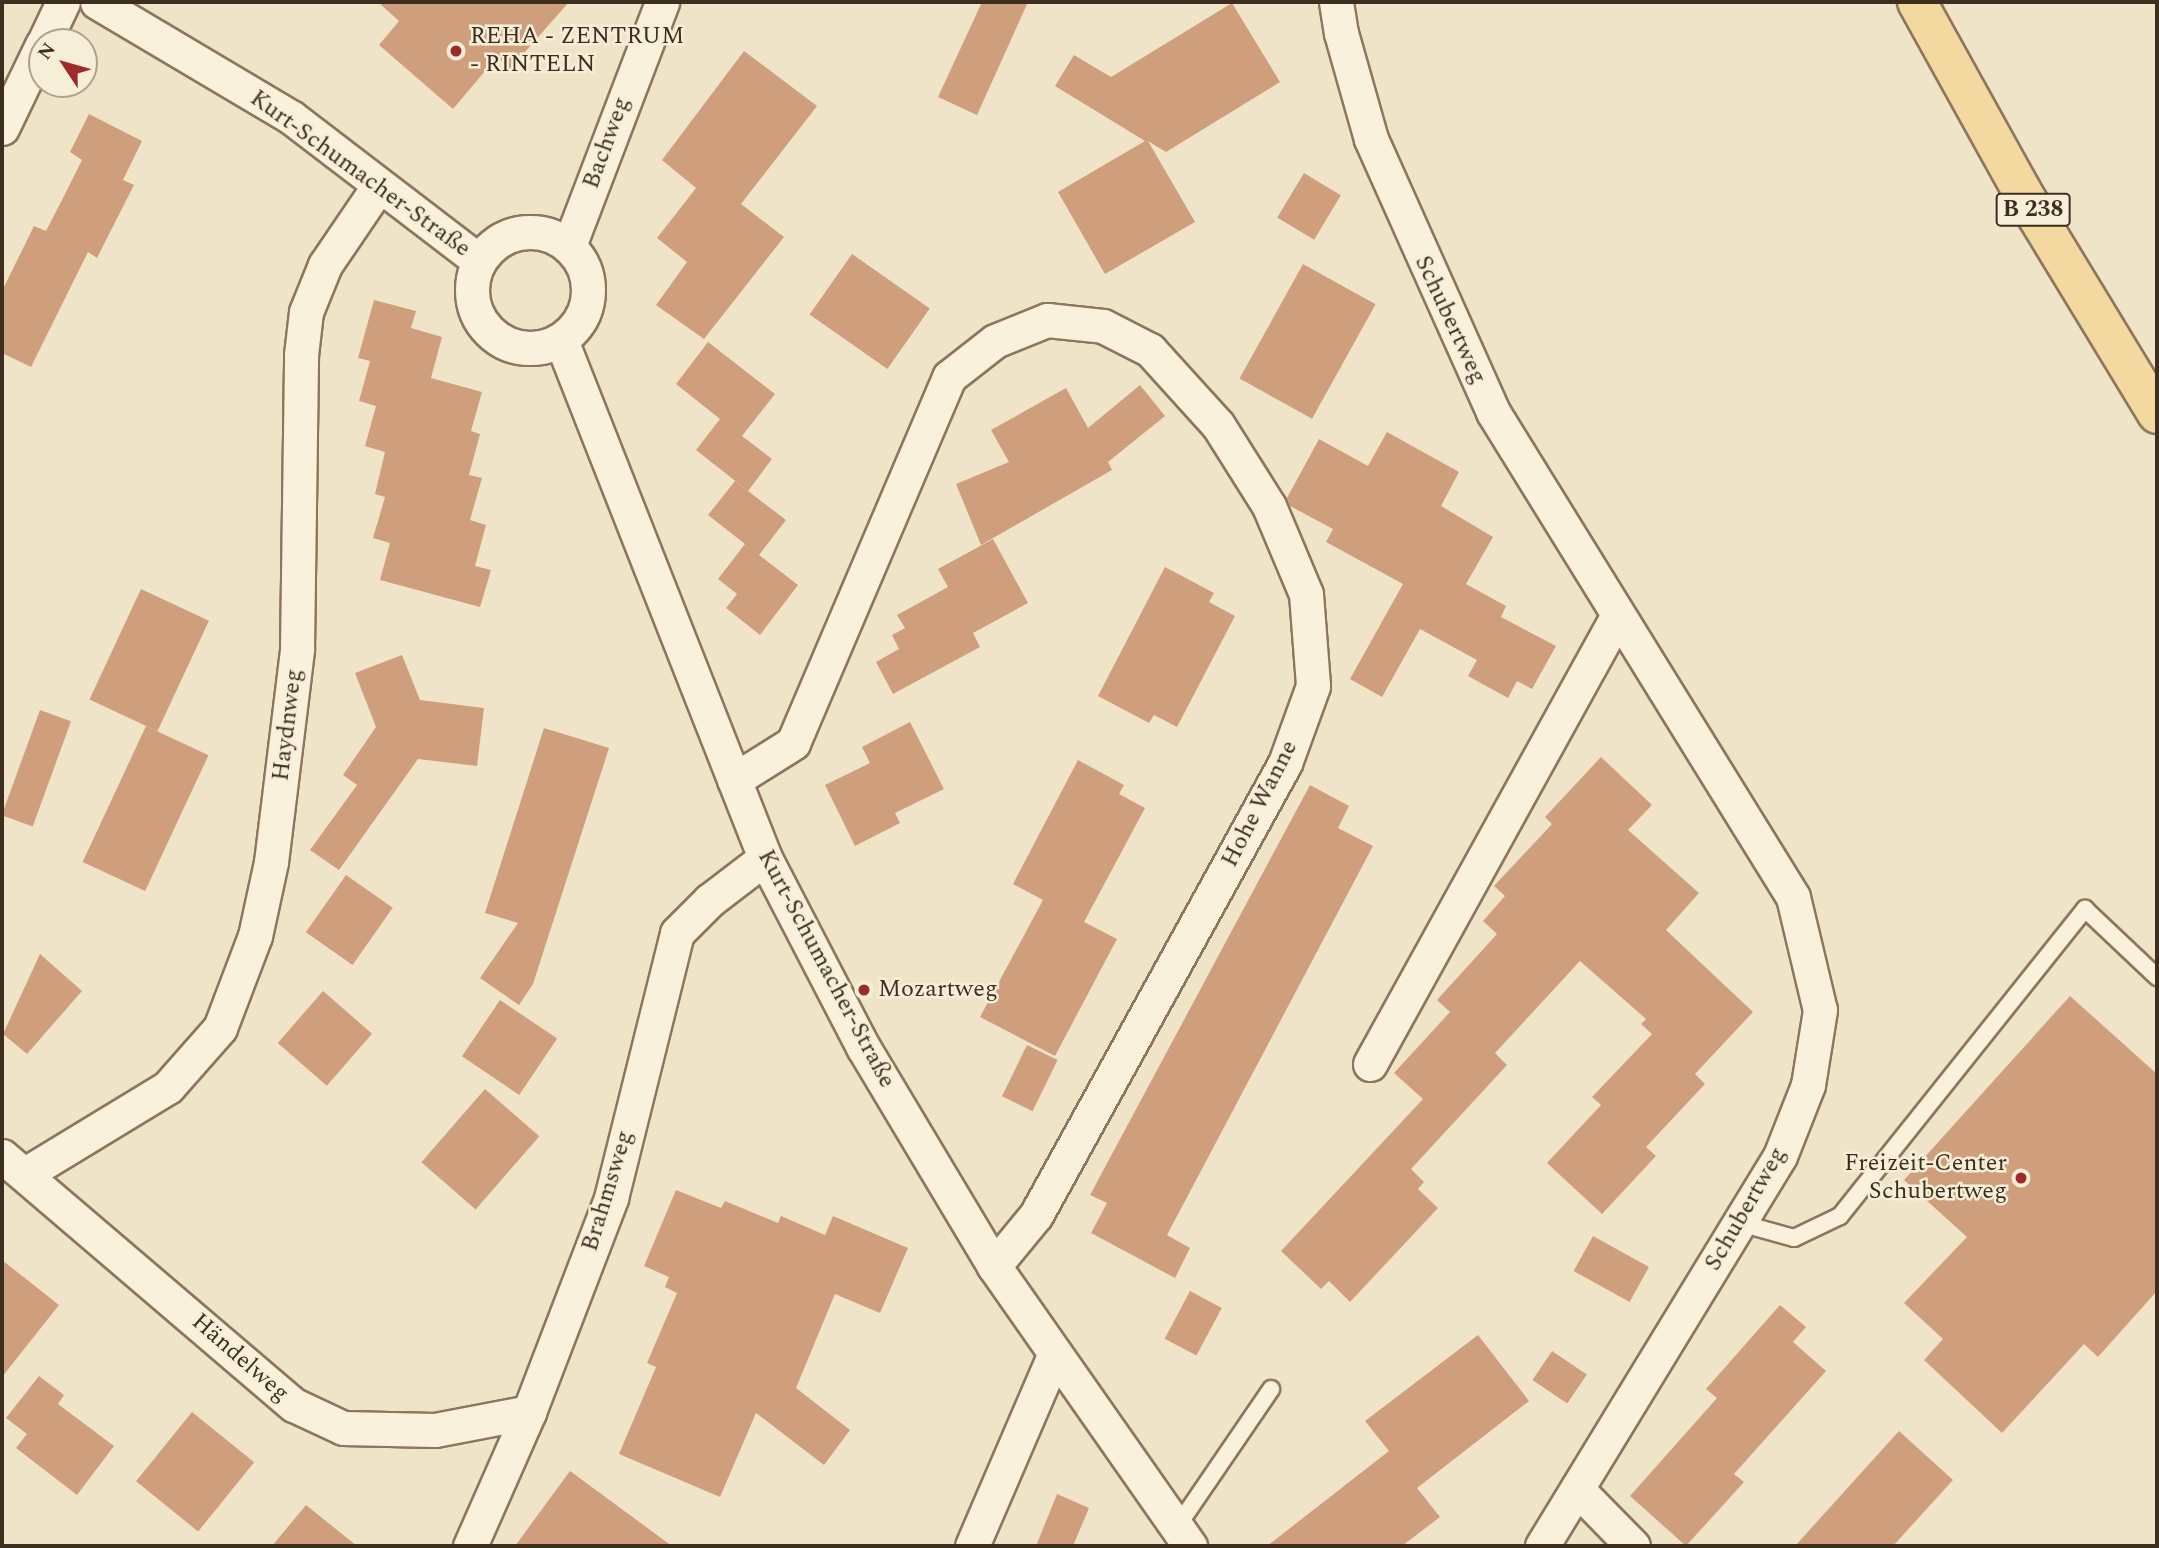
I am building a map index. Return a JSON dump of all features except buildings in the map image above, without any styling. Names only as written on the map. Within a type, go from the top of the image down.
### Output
[{"type":"main road","name":"B 238","points":[[1917,2],[2021,190],[2157,414]]},
{"type":"street","points":[[51,28],[63,2]]},
{"type":"street","name":"Kurt-Schumacher-Straße","points":[[97,2],[292,118],[479,261]]},
{"type":"street","name":"Bachweg","points":[[569,246],[662,2]]},
{"type":"street","name":"Schubertweg","points":[[1336,2],[1371,139],[1427,271],[1493,412],[1793,897],[1812,964],[1820,1010],[1808,1084],[1780,1156],[1542,1546]]},
{"type":"street","points":[[2,128],[28,75]]},
{"type":"street","name":"Haydnweg","points":[[13,1165],[168,1087],[220,1028],[255,936],[271,862],[297,649],[301,355],[306,312],[326,265],[379,187]]},
{"type":"street","points":[[525,231],[552,235],[569,246],[583,263],[588,302],[580,320],[561,340],[532,349],[505,344],[482,325],[472,300],[472,280],[479,261],[502,238],[525,231]]},
{"type":"street","name":"Hohe Wanne","points":[[734,780],[793,743],[949,377],[995,341],[1047,320],[1102,326],[1150,350],[1218,425],[1269,506],[1306,594],[1313,686],[1285,763],[1036,1215],[994,1266]]},
{"type":"street","name":"Kurt-Schumacher-Straße","points":[[561,340],[765,858],[863,1047],[994,1266],[1054,1356],[1183,1537]]},
{"type":"street","points":[[1370,1063],[1618,615]]},
{"type":"street","name":"Brahmsweg","points":[[470,1546],[529,1412],[611,1198],[677,933],[710,900],[765,858]]},
{"type":"street","name":"Händelweg","points":[[13,1165],[295,1405],[343,1428],[435,1430],[529,1412]]},
{"type":"street","points":[[972,1546],[1054,1356]]},
{"type":"street","points":[[1577,1489],[1633,1546]]},
{"type":"lane","points":[[1740,1223],[1794,1238],[1840,1216],[2085,909],[2157,976]]},
{"type":"lane","points":[[1183,1537],[1271,1389]]},
{"type":"place","name":"REHA - ZENTRUM - RINTELN","points":[[456,51]]},
{"type":"place","name":"Mozartweg","points":[[864,990]]},
{"type":"place","name":"Freizeit-Center Schubertweg","points":[[2021,1178]]}]
